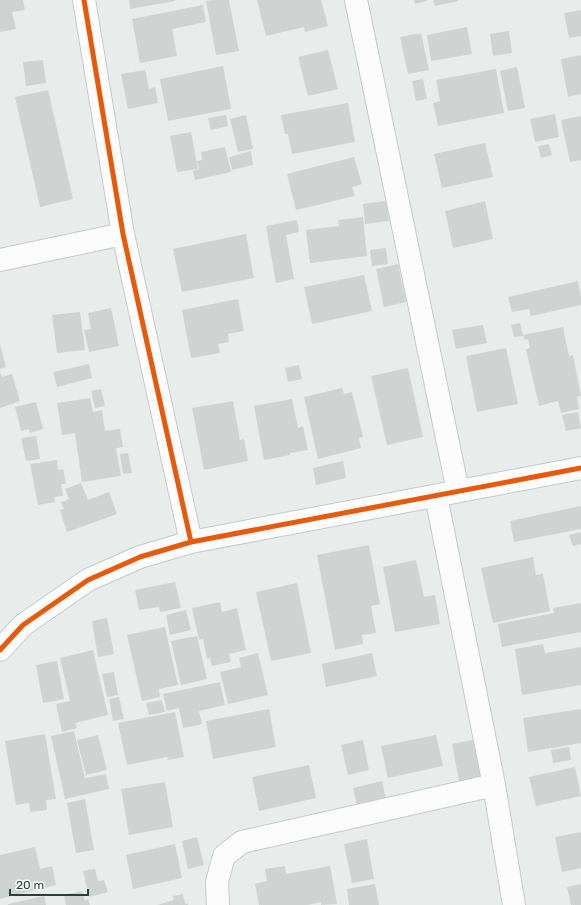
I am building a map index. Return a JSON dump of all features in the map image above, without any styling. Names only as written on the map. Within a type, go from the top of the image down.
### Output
[{"type":"street","points":[[84,0],[123,234],[191,542]]},
{"type":"street","points":[[356,0],[458,491]]},
{"type":"street","points":[[0,260],[123,234]]},
{"type":"street","points":[[0,650],[23,625],[88,580],[140,557],[191,542],[581,468]]},
{"type":"street","points":[[436,496],[494,785],[514,905]]},
{"type":"street","points":[[218,905],[217,882],[224,856],[242,842],[494,785]]},
{"type":"building","points":[[0,0],[23,0],[25,10],[12,12],[16,29],[0,32]]},
{"type":"building","points":[[129,0],[175,0],[175,1],[130,9]]},
{"type":"building","points":[[229,0],[239,51],[216,55],[206,1]]},
{"type":"building","points":[[257,0],[321,0],[328,26],[305,32],[304,27],[266,36]]},
{"type":"building","points":[[414,0],[427,0],[427,1],[415,4]]},
{"type":"building","points":[[433,0],[458,0],[458,1],[435,6]]},
{"type":"building","points":[[203,5],[206,22],[172,29],[177,56],[140,63],[132,19]]},
{"type":"building","points":[[581,10],[581,36],[569,38],[564,13]]},
{"type":"building","points":[[467,27],[472,54],[431,61],[427,35]]},
{"type":"building","points":[[509,31],[512,53],[493,56],[490,34]]},
{"type":"building","points":[[421,33],[429,70],[408,74],[400,37]]},
{"type":"building","points":[[328,50],[338,89],[308,96],[298,57]]},
{"type":"building","points":[[581,55],[581,94],[568,97],[561,59]]},
{"type":"building","points":[[43,60],[46,83],[26,86],[23,62]]},
{"type":"building","points":[[223,66],[231,109],[168,121],[160,79]]},
{"type":"building","points":[[517,67],[525,108],[508,111],[500,71]]},
{"type":"building","points":[[496,69],[504,113],[438,126],[433,103],[440,101],[436,80]]},
{"type":"building","points":[[145,70],[149,89],[155,87],[158,103],[128,109],[121,74]]},
{"type":"building","points":[[423,79],[427,99],[416,101],[412,81]]},
{"type":"building","points":[[48,90],[73,199],[40,207],[15,97]]},
{"type":"building","points":[[348,103],[355,142],[292,154],[288,134],[285,134],[281,115]]},
{"type":"building","points":[[555,114],[559,137],[535,142],[530,119]]},
{"type":"building","points":[[226,115],[228,126],[211,130],[208,118]]},
{"type":"building","points":[[246,115],[253,149],[238,152],[230,119]]},
{"type":"building","points":[[581,116],[581,160],[570,162],[561,120]]},
{"type":"building","points":[[191,132],[198,169],[177,172],[170,136]]},
{"type":"building","points":[[485,143],[493,177],[442,188],[434,154]]},
{"type":"building","points":[[549,144],[552,155],[541,158],[538,146]]},
{"type":"building","points":[[225,147],[231,172],[195,180],[193,171],[199,169],[197,161],[202,160],[201,152]]},
{"type":"building","points":[[251,151],[253,165],[232,170],[229,157]]},
{"type":"building","points":[[354,157],[362,184],[352,187],[355,196],[296,210],[287,174]]},
{"type":"building","points":[[386,201],[389,221],[365,224],[363,204]]},
{"type":"building","points":[[485,201],[493,239],[453,248],[445,211]]},
{"type":"building","points":[[363,217],[367,256],[310,263],[306,230],[339,226],[338,220]]},
{"type":"building","points":[[297,220],[299,232],[286,235],[294,279],[276,283],[266,226]]},
{"type":"building","points":[[246,234],[254,278],[182,292],[173,249]]},
{"type":"building","points":[[386,248],[388,264],[372,266],[370,250]]},
{"type":"building","points":[[398,264],[406,302],[384,307],[376,269]]},
{"type":"building","points":[[364,275],[372,311],[312,324],[304,287]]},
{"type":"building","points":[[578,281],[581,305],[531,316],[529,309],[512,312],[508,297]]},
{"type":"building","points":[[238,299],[244,331],[228,334],[229,342],[218,344],[220,353],[191,358],[182,310]]},
{"type":"building","points":[[111,308],[119,346],[89,352],[84,330],[91,329],[88,313]]},
{"type":"building","points":[[80,312],[85,350],[57,353],[52,315]]},
{"type":"building","points":[[520,323],[523,336],[514,337],[511,325]]},
{"type":"building","points":[[483,325],[487,343],[456,349],[452,330]]},
{"type":"building","points":[[563,327],[569,356],[573,355],[581,396],[577,397],[579,409],[561,413],[558,401],[539,406],[526,349],[530,348],[528,339],[525,340],[523,335]]},
{"type":"building","points":[[0,344],[6,367],[0,369]]},
{"type":"building","points":[[506,348],[518,404],[477,412],[466,356]]},
{"type":"building","points":[[89,364],[92,378],[57,387],[53,372]]},
{"type":"building","points":[[299,365],[302,379],[288,382],[285,368]]},
{"type":"building","points":[[408,368],[423,437],[387,445],[371,376]]},
{"type":"building","points":[[0,372],[2,377],[12,374],[20,401],[0,408]]},
{"type":"building","points":[[342,388],[344,394],[352,392],[363,437],[359,438],[361,448],[318,459],[304,397]]},
{"type":"building","points":[[101,389],[105,406],[95,408],[91,391]]},
{"type":"building","points":[[90,398],[93,412],[102,410],[105,431],[120,429],[123,447],[116,448],[121,476],[82,482],[75,433],[62,435],[57,403]]},
{"type":"building","points":[[292,399],[298,428],[303,426],[308,450],[264,460],[254,406]]},
{"type":"building","points":[[233,401],[240,440],[244,439],[248,461],[204,470],[192,408]]},
{"type":"building","points":[[36,402],[43,429],[30,433],[29,429],[21,431],[15,407]]},
{"type":"building","points":[[578,412],[581,428],[566,431],[562,415]]},
{"type":"building","points":[[36,436],[40,459],[26,461],[21,438]]},
{"type":"building","points":[[128,453],[132,473],[123,474],[120,454]]},
{"type":"building","points":[[57,460],[58,470],[63,469],[66,484],[61,484],[63,496],[54,497],[55,502],[38,505],[30,464]]},
{"type":"building","points":[[343,461],[346,478],[316,485],[313,468]]},
{"type":"building","points":[[81,483],[88,500],[109,492],[117,514],[67,532],[60,510],[64,509],[61,502],[69,499],[65,489]]},
{"type":"building","points":[[581,506],[581,529],[514,542],[510,521]]},
{"type":"building","points":[[581,532],[581,544],[573,546],[569,535]]},
{"type":"building","points":[[369,545],[380,604],[371,606],[376,633],[362,635],[363,644],[335,650],[317,555]]},
{"type":"building","points":[[533,557],[536,575],[543,574],[550,611],[493,623],[481,568]]},
{"type":"building","points":[[416,560],[424,597],[435,595],[440,624],[395,632],[383,567]]},
{"type":"building","points":[[175,582],[181,608],[160,612],[159,607],[139,610],[135,590]]},
{"type":"building","points":[[297,583],[311,653],[271,661],[256,592]]},
{"type":"building","points":[[220,602],[222,612],[237,608],[246,650],[229,654],[231,662],[212,666],[210,658],[207,659],[203,639],[199,640],[192,608]]},
{"type":"building","points":[[581,603],[581,632],[502,647],[498,624],[554,613],[553,608]]},
{"type":"building","points":[[186,610],[191,630],[170,635],[166,615]]},
{"type":"building","points":[[107,618],[114,654],[98,657],[92,621]]},
{"type":"building","points":[[165,627],[178,685],[159,689],[160,697],[142,701],[127,635]]},
{"type":"building","points":[[197,636],[207,679],[181,685],[171,641]]},
{"type":"building","points":[[543,644],[545,653],[581,647],[581,685],[522,695],[515,649]]},
{"type":"building","points":[[93,650],[108,715],[75,723],[77,728],[62,732],[56,704],[70,701],[60,658]]},
{"type":"building","points":[[258,653],[268,695],[228,704],[220,672],[241,667],[239,658]]},
{"type":"building","points":[[372,653],[377,676],[326,687],[322,664]]},
{"type":"building","points":[[57,661],[64,699],[43,703],[36,665]]},
{"type":"building","points":[[114,672],[118,695],[107,697],[102,674]]},
{"type":"building","points":[[220,682],[225,705],[199,711],[202,724],[183,728],[179,708],[167,711],[163,694]]},
{"type":"building","points":[[119,697],[124,719],[113,721],[109,699]]},
{"type":"building","points":[[162,700],[165,712],[149,715],[146,703]]},
{"type":"building","points":[[269,709],[276,747],[213,759],[206,721]]},
{"type":"building","points":[[581,709],[581,743],[528,752],[523,718]]},
{"type":"building","points":[[175,712],[184,757],[168,760],[167,757],[127,765],[118,723]]},
{"type":"building","points":[[74,731],[85,778],[106,774],[109,789],[65,799],[51,736]]},
{"type":"building","points":[[45,734],[56,799],[46,800],[47,810],[30,812],[29,803],[16,805],[5,741]]},
{"type":"building","points":[[98,735],[107,770],[86,775],[77,740]]},
{"type":"building","points":[[436,735],[443,766],[388,778],[381,746]]},
{"type":"building","points":[[478,739],[485,776],[459,781],[452,744]]},
{"type":"building","points":[[363,740],[369,770],[348,775],[341,745]]},
{"type":"building","points":[[569,747],[571,760],[553,763],[551,750]]},
{"type":"building","points":[[309,765],[316,798],[259,811],[252,777]]},
{"type":"building","points":[[575,767],[581,796],[536,806],[529,777]]},
{"type":"building","points":[[382,781],[386,799],[357,806],[353,788]]},
{"type":"building","points":[[165,782],[173,827],[129,835],[121,789]]},
{"type":"building","points":[[85,799],[94,850],[76,853],[67,803]]},
{"type":"building","points":[[581,832],[581,868],[562,872],[555,837]]},
{"type":"building","points":[[197,837],[204,865],[188,869],[182,841]]},
{"type":"building","points":[[367,839],[374,879],[352,883],[344,844]]},
{"type":"building","points":[[175,844],[182,878],[133,889],[126,855]]},
{"type":"building","points":[[35,847],[40,869],[52,866],[56,885],[0,899],[0,855]]},
{"type":"building","points":[[285,866],[286,874],[330,866],[337,904],[321,905],[321,902],[308,905],[259,905],[255,884],[267,881],[265,869]]},
{"type":"building","points":[[95,869],[98,881],[104,880],[108,892],[89,897],[83,871]]},
{"type":"building","points":[[375,884],[379,905],[349,905],[347,889]]},
{"type":"building","points":[[581,884],[581,905],[571,905],[567,887]]},
{"type":"building","points":[[82,891],[85,901],[88,899],[90,905],[66,905],[64,895]]},
{"type":"building","points":[[183,894],[185,904],[188,903],[188,905],[157,905],[174,900],[173,896]]},
{"type":"building","points":[[44,896],[46,905],[8,905],[8,904]]},
{"type":"cycle path","points":[[84,0],[123,234],[191,542]]},
{"type":"cycle path","points":[[0,650],[23,625],[88,580],[140,557],[191,542],[581,468]]}]
